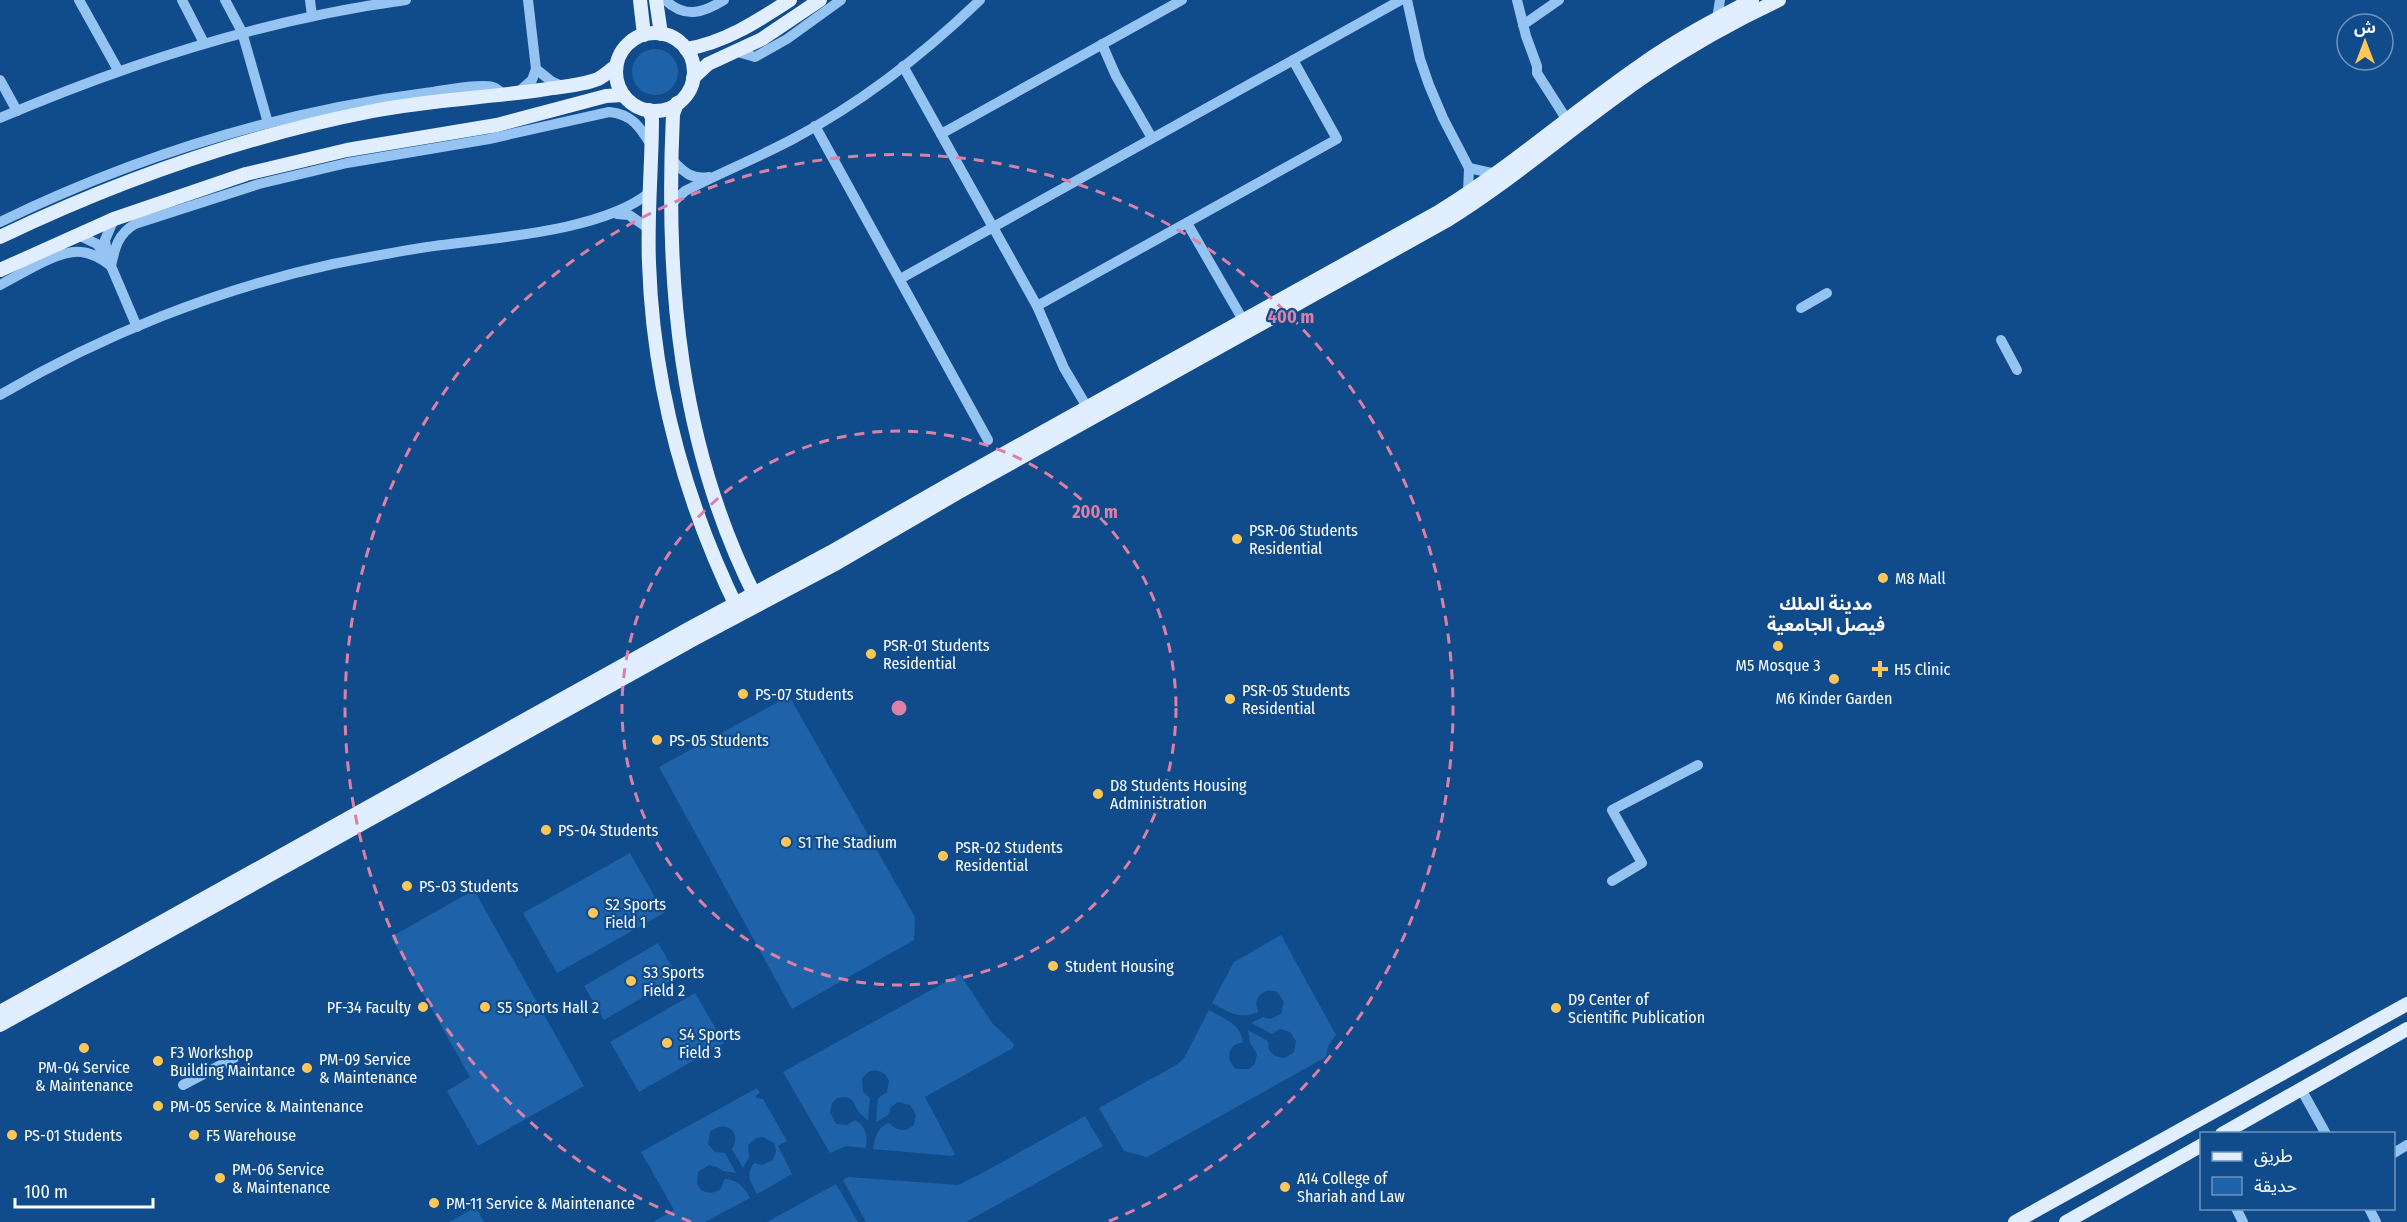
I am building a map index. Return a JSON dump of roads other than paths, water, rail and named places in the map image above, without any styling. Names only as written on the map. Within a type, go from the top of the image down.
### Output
[{"type":"main road","points":[[640,0],[644,35]]},
{"type":"main road","points":[[656,0],[661,34]]},
{"type":"main road","points":[[686,49],[704,46],[732,34],[790,0]]},
{"type":"main road","points":[[693,78],[708,64],[738,52],[783,27],[820,0]]},
{"type":"main road","points":[[0,1012],[1446,221],[1488,194],[1648,74],[1709,36],[1779,0]]},
{"type":"main road","points":[[757,599],[831,552],[1468,193],[1641,65],[1744,1]]},
{"type":"main road","points":[[0,237],[77,200],[131,179],[235,146],[373,111],[428,102],[564,87],[601,78],[616,66],[626,46],[644,35],[661,34],[675,39],[686,49],[692,63],[693,78],[688,92],[678,103],[673,114],[672,258],[675,313],[692,418],[723,522],[757,599]]},
{"type":"main road","points":[[616,66],[617,81],[623,95],[634,105],[649,110],[664,110],[678,103]]},
{"type":"main road","points":[[0,270],[76,234],[235,177],[312,157],[497,125],[606,96],[623,95]]},
{"type":"main road","points":[[649,110],[652,117],[648,228],[655,339],[670,423],[702,530],[738,609]]},
{"type":"main road","points":[[0,1025],[738,609]]},
{"type":"main road","points":[[2015,1222],[2407,1004]]},
{"type":"main road","points":[[2226,1132],[2407,1029]]},
{"type":"main road","points":[[2066,1222],[2200,1148]]},
{"type":"street","points":[[79,0],[118,70]]},
{"type":"street","points":[[182,0],[204,43]]},
{"type":"street","points":[[225,0],[243,32],[268,123]]},
{"type":"street","points":[[309,0],[312,16]]},
{"type":"street","points":[[0,118],[118,70],[204,43],[312,16],[406,0]]},
{"type":"street","points":[[0,222],[123,168],[205,140],[268,123],[362,102],[440,91],[491,86],[510,94],[532,80],[536,69],[528,0]]},
{"type":"street","points":[[665,0],[683,12],[705,11],[724,0]]},
{"type":"street","points":[[738,52],[755,57],[787,39],[841,0]]},
{"type":"street","points":[[672,202],[694,186],[794,139],[815,126],[903,66],[980,0]]},
{"type":"street","points":[[942,134],[1182,0]]},
{"type":"street","points":[[900,279],[1401,0]]},
{"type":"street","points":[[1407,0],[1420,59],[1429,85],[1443,118],[1470,168],[1468,193]]},
{"type":"street","points":[[1517,0],[1523,25],[1538,66],[1538,73],[1568,120]]},
{"type":"street","points":[[1523,25],[1559,0]]},
{"type":"street","points":[[1717,19],[1720,0]]},
{"type":"street","points":[[1102,44],[1116,76],[1152,138]]},
{"type":"street","points":[[1037,306],[1337,139],[1293,60]]},
{"type":"street","points":[[903,66],[1037,306],[1064,368],[1087,407]]},
{"type":"street","points":[[536,69],[544,77],[564,87]]},
{"type":"street","points":[[0,80],[17,111]]},
{"type":"street","points":[[109,262],[118,238],[125,229],[135,224],[259,183],[347,163],[478,142],[609,112],[628,116],[637,123],[651,145]]},
{"type":"street","points":[[815,126],[988,440]]},
{"type":"street","points":[[672,160],[688,175],[694,186]]},
{"type":"street","points":[[1470,168],[1496,174]]},
{"type":"street","points":[[688,175],[705,178],[718,176]]},
{"type":"street","points":[[0,395],[65,360],[137,327],[246,288],[320,267],[414,249],[539,231],[614,213],[637,203],[649,193]]},
{"type":"street","points":[[614,213],[629,215],[648,228]]},
{"type":"street","points":[[109,262],[105,240],[114,219]]},
{"type":"street","points":[[1187,223],[1243,320]]},
{"type":"street","points":[[76,234],[97,244],[109,262],[137,327]]},
{"type":"street","points":[[0,285],[70,252],[93,254],[109,262]]},
{"type":"street","points":[[1801,308],[1827,293]]},
{"type":"street","points":[[2001,340],[2017,370]]},
{"type":"street","points":[[1612,881],[1642,863],[1612,810],[1698,765]]},
{"type":"street","points":[[183,1085],[234,1058]]},
{"type":"street","points":[[2301,1089],[2325,1132]]},
{"type":"place","name":"PSR-06 Students Residential","points":[[1237,539]]},
{"type":"place","name":"M8 Mall","points":[[1883,578]]},
{"type":"place","name":"M5 Mosque 3","points":[[1778,646]]},
{"type":"place","name":"PSR-01 Students Residential","points":[[871,654]]},
{"type":"place","name":"H5 Clinic","points":[[1880,669]]},
{"type":"place","name":"M6 Kinder Garden","points":[[1834,679]]},
{"type":"place","name":"PS-07 Students","points":[[743,694]]},
{"type":"place","name":"PSR-05 Students Residential","points":[[1230,699]]},
{"type":"place","name":"PS-05 Students","points":[[657,740]]},
{"type":"place","name":"D8 Students Housing Administration","points":[[1098,794]]},
{"type":"place","name":"PS-04 Students","points":[[546,830]]},
{"type":"place","name":"S1 The Stadium","points":[[786,842]]},
{"type":"place","name":"PSR-02 Students Residential","points":[[943,856]]},
{"type":"place","name":"PS-03 Students","points":[[407,886]]},
{"type":"place","name":"S2 Sports Field 1","points":[[593,913]]},
{"type":"place","name":"Student Housing","points":[[1053,966]]},
{"type":"place","name":"S3 Sports Field 2","points":[[631,981]]},
{"type":"place","name":"PF-34 Faculty","points":[[423,1007]]},
{"type":"place","name":"S5 Sports Hall 2","points":[[485,1007]]},
{"type":"place","name":"D9 Center of Scientific Publication","points":[[1556,1008]]},
{"type":"place","name":"S4 Sports Field 3","points":[[667,1043]]},
{"type":"place","name":"PM-04 Service & Maintenance","points":[[84,1048]]},
{"type":"place","name":"F3 Workshop Building Maintance","points":[[158,1061]]},
{"type":"place","name":"PM-09 Service & Maintenance","points":[[307,1068]]},
{"type":"place","name":"PM-05 Service & Maintenance","points":[[158,1106]]},
{"type":"place","name":"PS-01 Students","points":[[12,1135]]},
{"type":"place","name":"F5 Warehouse","points":[[194,1135]]},
{"type":"place","name":"PM-06 Service & Maintenance","points":[[220,1178]]},
{"type":"place","name":"A14 College of Shariah and Law","points":[[1285,1187]]},
{"type":"place","name":"PM-11 Service & Maintenance","points":[[434,1203]]},
{"type":"district","name":"مدينة الملك فيصل الجامعية","points":[[1826,614]]}]
